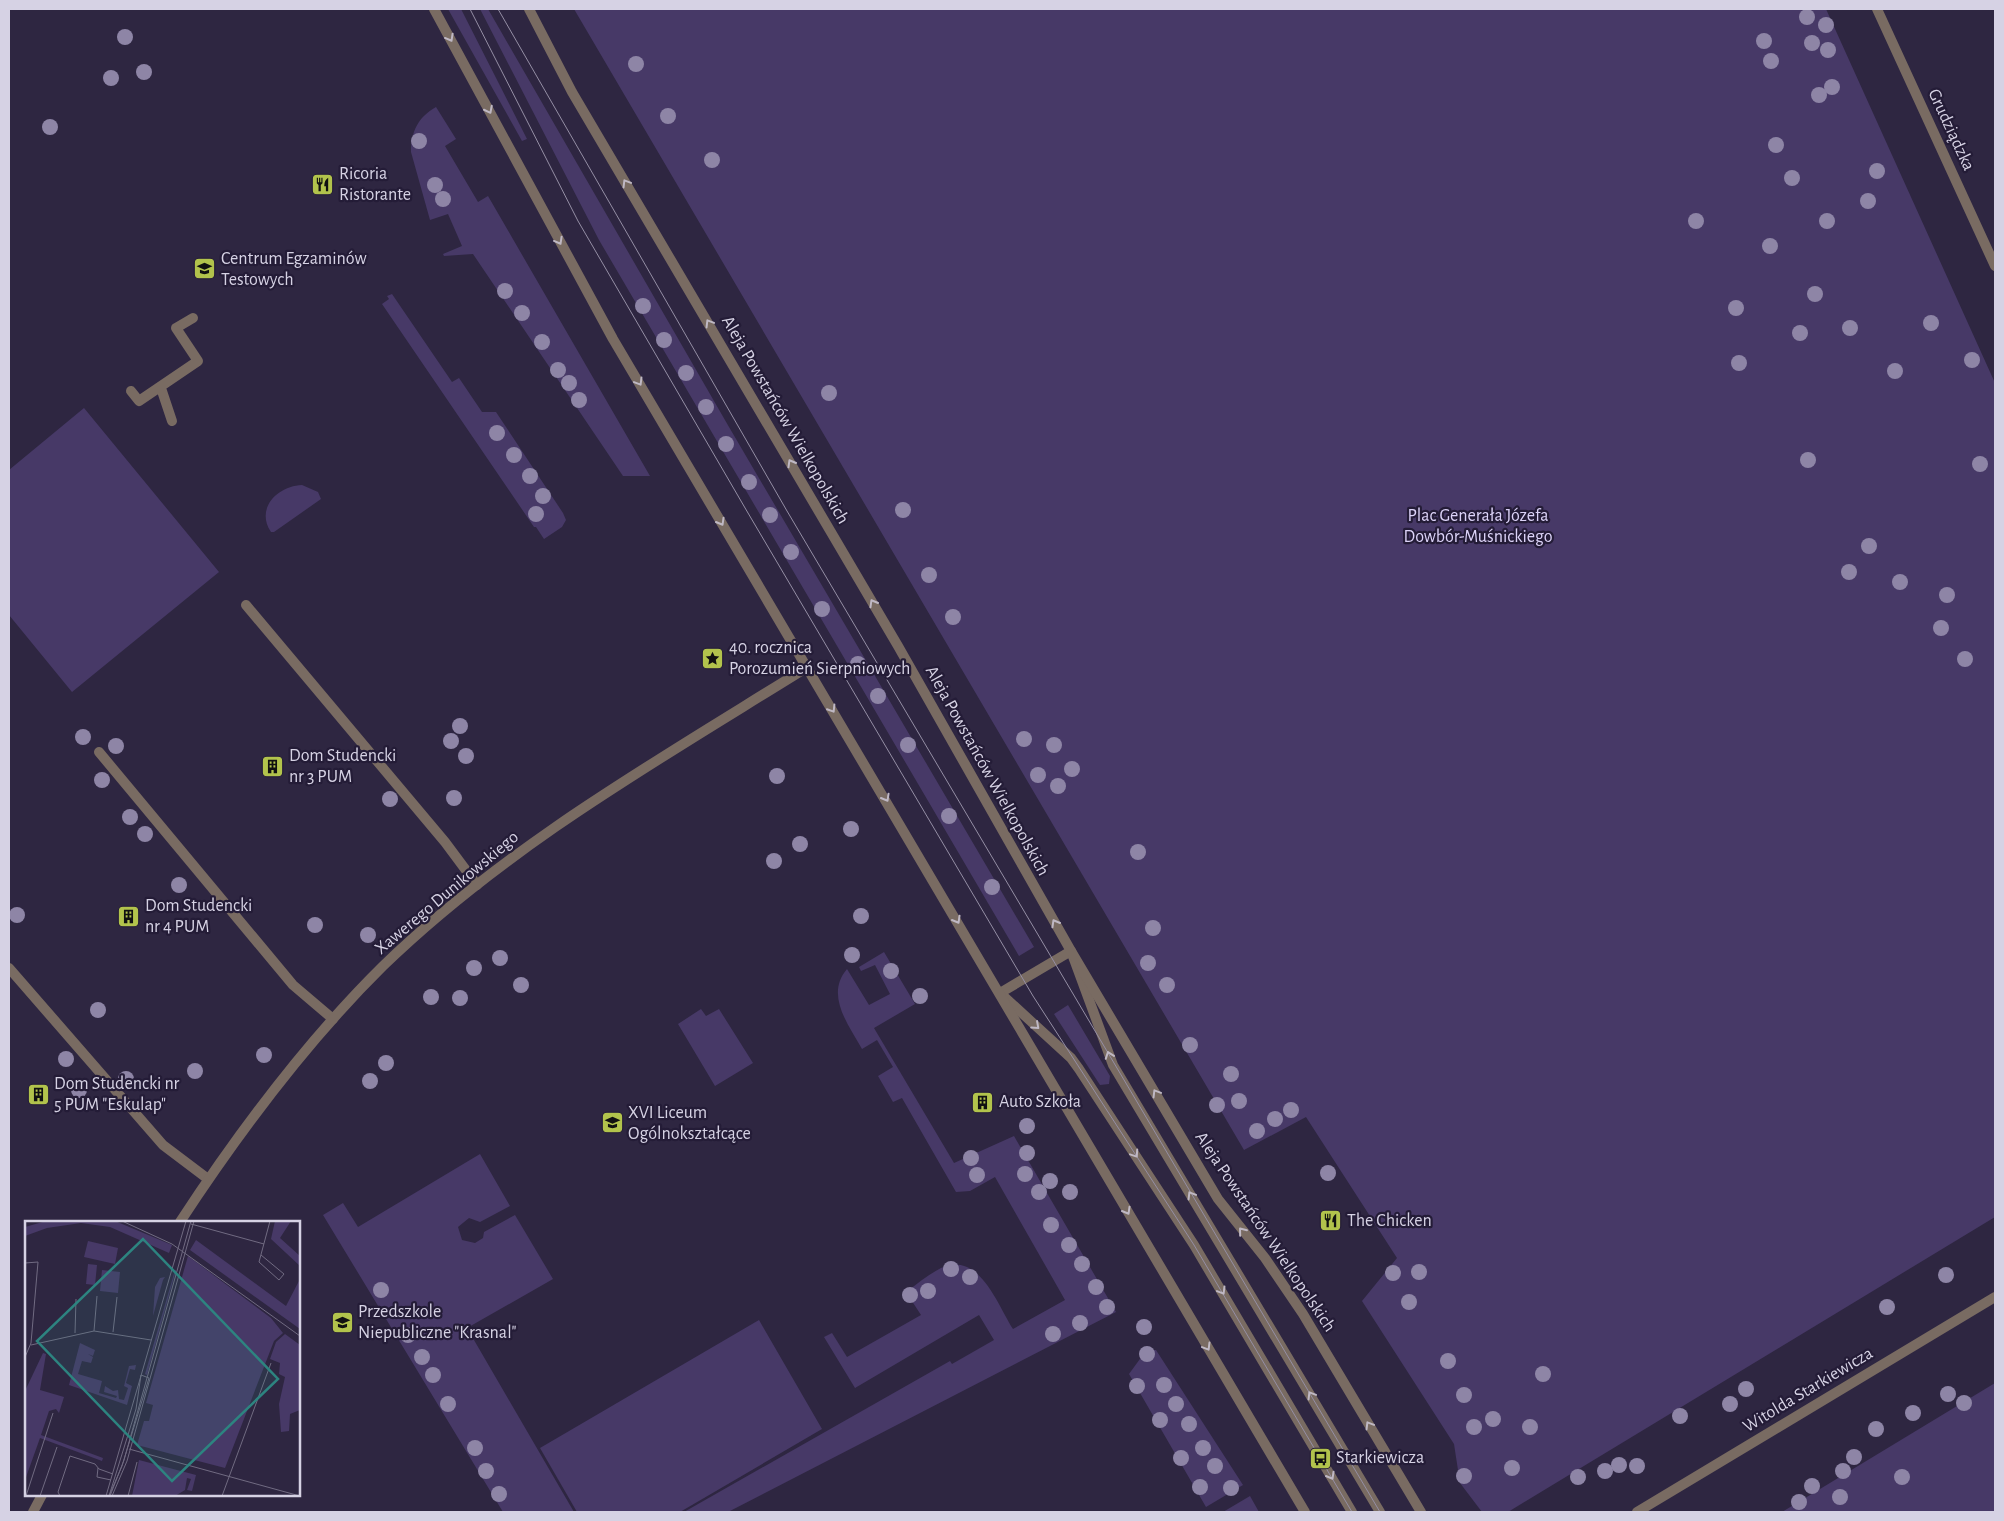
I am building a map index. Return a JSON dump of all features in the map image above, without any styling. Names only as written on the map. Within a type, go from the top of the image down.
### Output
[{"type":"street","points":[[434,9],[614,339],[806,668],[861,756],[1305,1512]]},
{"type":"street","name":"Aleja Powstańców Wielkopolskich","points":[[529,9],[572,92],[898,646],[1071,951],[1218,1199],[1264,1258],[1303,1314],[1420,1512]]},
{"type":"street","name":"Grudziądzka","points":[[1877,9],[1995,266]]},
{"type":"street","points":[[132,391],[138,401],[161,388],[198,361],[176,328],[193,318]]},
{"type":"street","points":[[161,388],[172,421]]},
{"type":"street","points":[[246,605],[445,842],[477,885]]},
{"type":"street","name":"Xawerego Dunikowskiego","points":[[181,1221],[208,1179],[332,1019],[384,966],[477,885],[566,818],[806,668]]},
{"type":"street","points":[[99,752],[293,985],[332,1019]]},
{"type":"street","points":[[1000,994],[1071,951],[1113,1065],[1380,1512]]},
{"type":"street","points":[[9,968],[163,1145],[208,1179]]},
{"type":"street","points":[[1000,994],[1071,1058],[1079,1069],[1194,1245],[1352,1512]]},
{"type":"street","name":"Witolda Starkiewicza","points":[[1637,1512],[1995,1296]]},
{"type":"street","points":[[33,1512],[41,1496]]},
{"type":"green space","points":[[448,9],[461,9],[527,139],[522,141]]},
{"type":"green space","points":[[480,9],[488,9],[729,427],[1034,947],[1019,956],[599,240]]},
{"type":"green space","name":"Plac Generała Józefa Dowbór-Muśnickiego","points":[[574,9],[1826,9],[1995,383],[1995,1217],[1508,1512],[1482,1512],[1460,1483],[1454,1444],[1362,1301],[1397,1258],[1306,1117],[1244,1150]]},
{"type":"green space","points":[[436,107],[456,139],[445,146],[478,202],[488,196],[650,476],[623,476],[473,254],[444,256],[443,254],[462,246],[448,214],[430,220],[411,152],[412,138],[420,120]]},
{"type":"green space","points":[[392,294],[452,382],[459,378],[482,412],[496,412],[563,513],[566,520],[562,527],[544,539],[536,527],[534,527],[382,304],[389,299],[387,296]]},
{"type":"green space","points":[[84,408],[219,572],[72,692],[9,615],[9,470]]},
{"type":"green space","points":[[302,485],[318,492],[321,499],[274,532],[271,532],[267,523],[267,507],[277,494],[293,486]]},
{"type":"green space","points":[[884,952],[915,1004],[874,1028],[954,1163],[1014,1136],[1116,1312],[728,1512],[684,1512],[950,1361],[952,1364],[994,1340],[979,1315],[855,1388],[824,1337],[832,1333],[847,1357],[921,1315],[906,1292],[937,1270],[954,1265],[966,1267],[977,1273],[994,1295],[1013,1329],[1065,1300],[995,1177],[970,1191],[956,1192],[902,1098],[893,1102],[878,1076],[893,1067],[877,1040],[862,1049],[845,1020],[838,999],[838,989],[847,969],[869,1005],[890,994],[875,965],[861,971],[859,967]]},
{"type":"green space","points":[[1068,1005],[1110,1076],[1109,1084],[1100,1085],[1054,1014]]},
{"type":"green space","points":[[701,1009],[706,1016],[719,1009],[753,1063],[715,1086],[678,1024]]},
{"type":"green space","points":[[480,1154],[510,1206],[480,1222],[469,1218],[458,1227],[462,1240],[475,1243],[483,1238],[484,1232],[515,1215],[553,1279],[467,1328],[574,1512],[503,1512],[323,1215],[343,1203],[358,1227]]},
{"type":"green space","points":[[759,1320],[822,1429],[680,1512],[577,1512],[540,1448]]},
{"type":"green space","points":[[1156,1350],[1243,1485],[1206,1507],[1129,1374],[1145,1352]]},
{"type":"green space","points":[[1995,1383],[1995,1512],[1782,1512]]},
{"type":"green space","points":[[1250,1496],[1259,1512],[1223,1512]]},
{"type":"tram line","points":[[470,9],[578,221],[748,513],[1033,996],[1194,1245],[1352,1512]]},
{"type":"tram line","points":[[498,9],[787,511],[1380,1512]]},
{"type":"place","name":"Ricoria Ristorante","points":[[323,184]]},
{"type":"place","name":"Centrum Egzaminów Testowych","points":[[205,269]]},
{"type":"place","name":"40. rocznica Porozumień Sierpniowych","points":[[713,658]]},
{"type":"place","name":"Dom Studencki nr 3 PUM","points":[[273,766]]},
{"type":"place","name":"Dom Studencki nr 4 PUM","points":[[129,916]]},
{"type":"place","name":"Dom Studencki nr 5 PUM \"Eskulap\"","points":[[38,1094]]},
{"type":"place","name":"Auto Szkoła","points":[[983,1102]]},
{"type":"place","name":"XVI Liceum Ogólnokształcące","points":[[612,1123]]},
{"type":"place","name":"The Chicken","points":[[1331,1221]]},
{"type":"place","name":"Przedszkole Niepubliczne \"Krasnal\"","points":[[342,1322]]},
{"type":"place","name":"Starkiewicza","points":[[1320,1458]]}]
